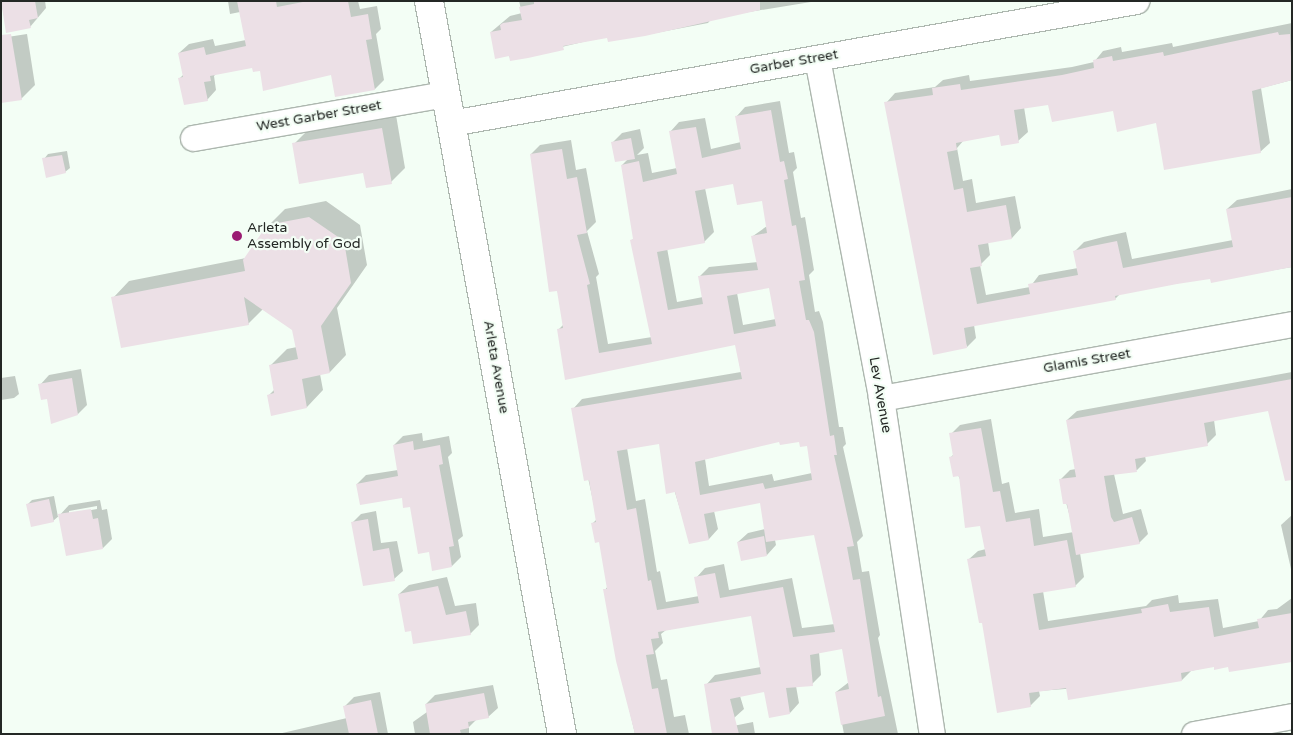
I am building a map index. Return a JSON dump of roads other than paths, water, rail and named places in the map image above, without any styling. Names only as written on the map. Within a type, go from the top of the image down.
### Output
[{"type":"main road","name":"Arleta Avenue","points":[[429,1],[562,734]]},
{"type":"street","name":"Garber Street","points":[[451,123],[1136,1]]},
{"type":"street","name":"Lev Avenue","points":[[817,58],[881,398],[932,734]]},
{"type":"street","name":"West Garber Street","points":[[193,138],[446,94]]},
{"type":"street","name":"Glamis Street","points":[[881,398],[1292,324]]},
{"type":"street","points":[[1194,734],[1292,716]]},
{"type":"place","name":"Arleta Assembly of God","points":[[237,236]]}]
